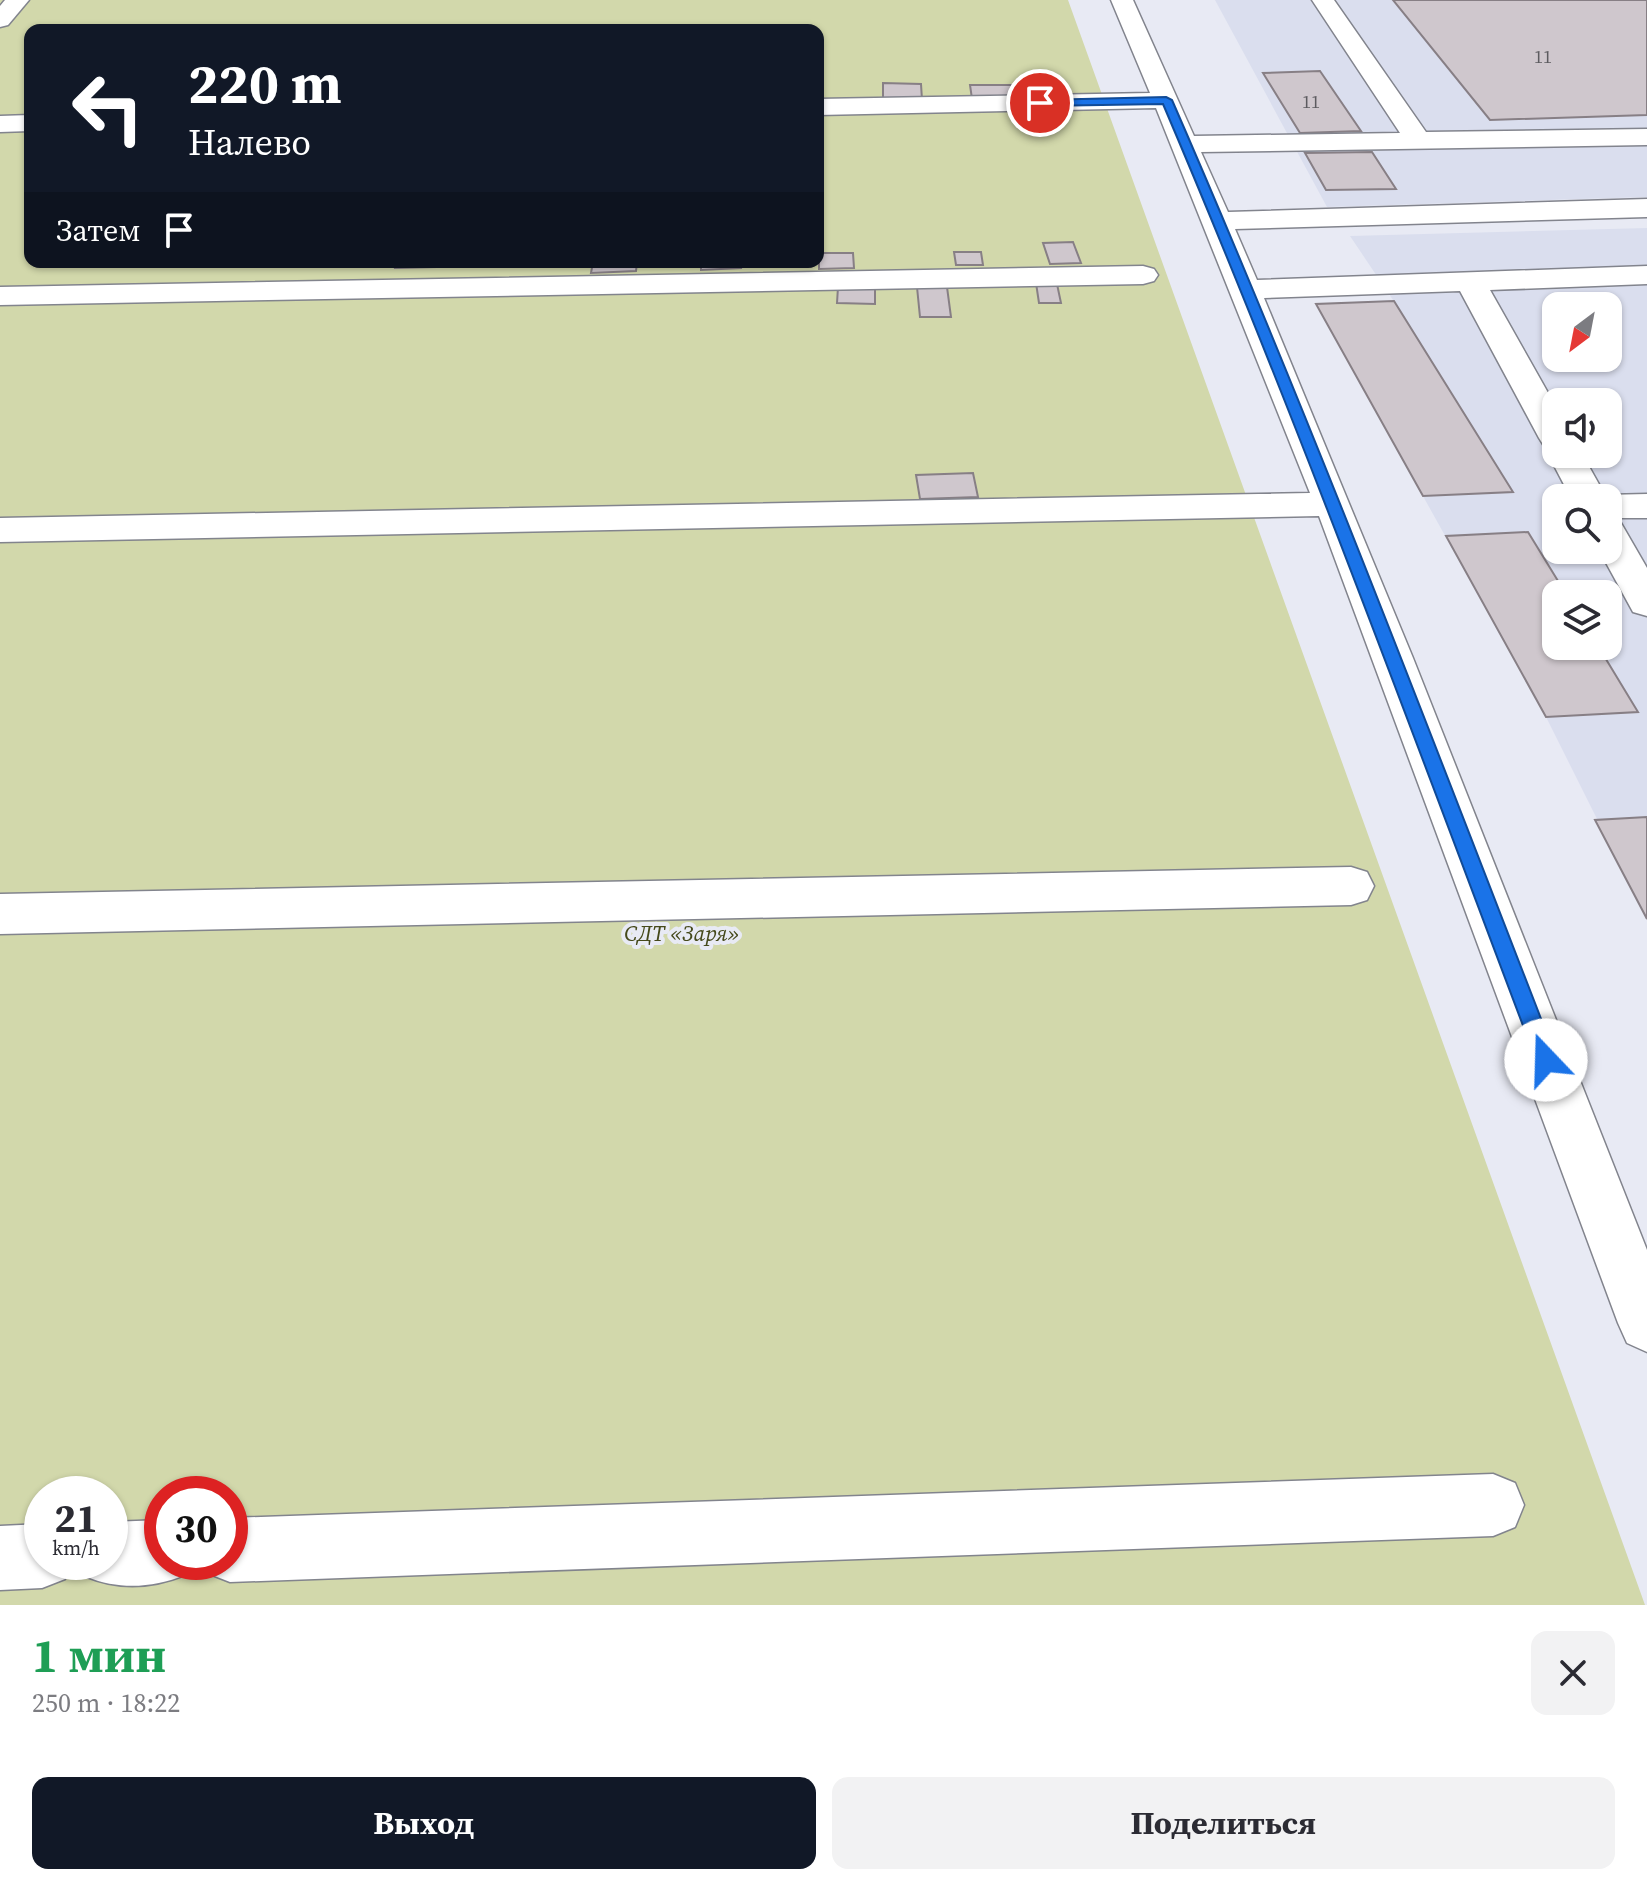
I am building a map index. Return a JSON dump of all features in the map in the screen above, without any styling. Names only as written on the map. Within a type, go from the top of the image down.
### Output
[{"type":"street","points":[[0,20],[18,0]]},
{"type":"street","points":[[1122,0],[1248,289],[1647,1323]]},
{"type":"street","points":[[1323,0],[1417,139]]},
{"type":"street","points":[[824,107],[1166,100]]},
{"type":"street","points":[[0,124],[24,123]]},
{"type":"street","points":[[1186,144],[1647,137]]},
{"type":"street","points":[[1218,221],[1647,208]]},
{"type":"street","points":[[0,296],[1143,275]]},
{"type":"street","points":[[1248,289],[1647,275]]},
{"type":"street","points":[[1470,281],[1542,412]]},
{"type":"street","points":[[0,530],[1333,504]]},
{"type":"street","points":[[1622,506],[1647,506]]},
{"type":"street","points":[[1622,557],[1647,602]]},
{"type":"street","points":[[0,914],[1351,886]]},
{"type":"street","points":[[248,1549],[1493,1505]]},
{"type":"street","points":[[0,1558],[24,1557]]},
{"type":"shaded area","points":[[1215,0],[1647,0],[1647,197],[1327,207]]},
{"type":"shaded area","points":[[1647,228],[1647,919],[1546,717],[1316,304],[1393,300],[1350,236]]},
{"type":"green space","name":"СДТ «Заря»","points":[[0,0],[1068,0],[1645,1605],[0,1605]]},
{"type":"building","points":[[1393,0],[1647,0],[1647,115],[1490,120]]},
{"type":"building","points":[[1320,71],[1361,131],[1300,133],[1263,73]]},
{"type":"building","points":[[883,83],[921,84],[922,100],[883,100]]},
{"type":"building","points":[[970,85],[1016,85],[1019,98],[972,99]]},
{"type":"building","points":[[1372,152],[1396,189],[1326,190],[1305,153]]},
{"type":"building","points":[[1073,242],[1081,263],[1050,264],[1043,243]]},
{"type":"building","points":[[954,252],[981,252],[983,265],[956,265]]},
{"type":"building","points":[[824,253],[853,253],[854,268],[819,269],[824,268]]},
{"type":"building","points":[[592,268],[636,268],[636,271],[591,273]]},
{"type":"building","points":[[1036,283],[1057,284],[1061,303],[1039,303]]},
{"type":"building","points":[[838,287],[875,288],[875,304],[837,303]]},
{"type":"building","points":[[917,287],[947,287],[951,317],[920,317]]},
{"type":"building","points":[[1394,301],[1513,492],[1423,496],[1316,304]]},
{"type":"building","points":[[973,473],[978,497],[920,499],[916,475]]},
{"type":"building","points":[[1528,532],[1542,555],[1542,564],[1548,564],[1557,580],[1542,580],[1542,660],[1606,660],[1638,712],[1546,717],[1446,536]]},
{"type":"building","points":[[1647,817],[1647,919],[1595,820]]},
{"type":"route","points":[[1040,103],[1166,100],[1248,289],[1323,477],[1546,1060]]}]
